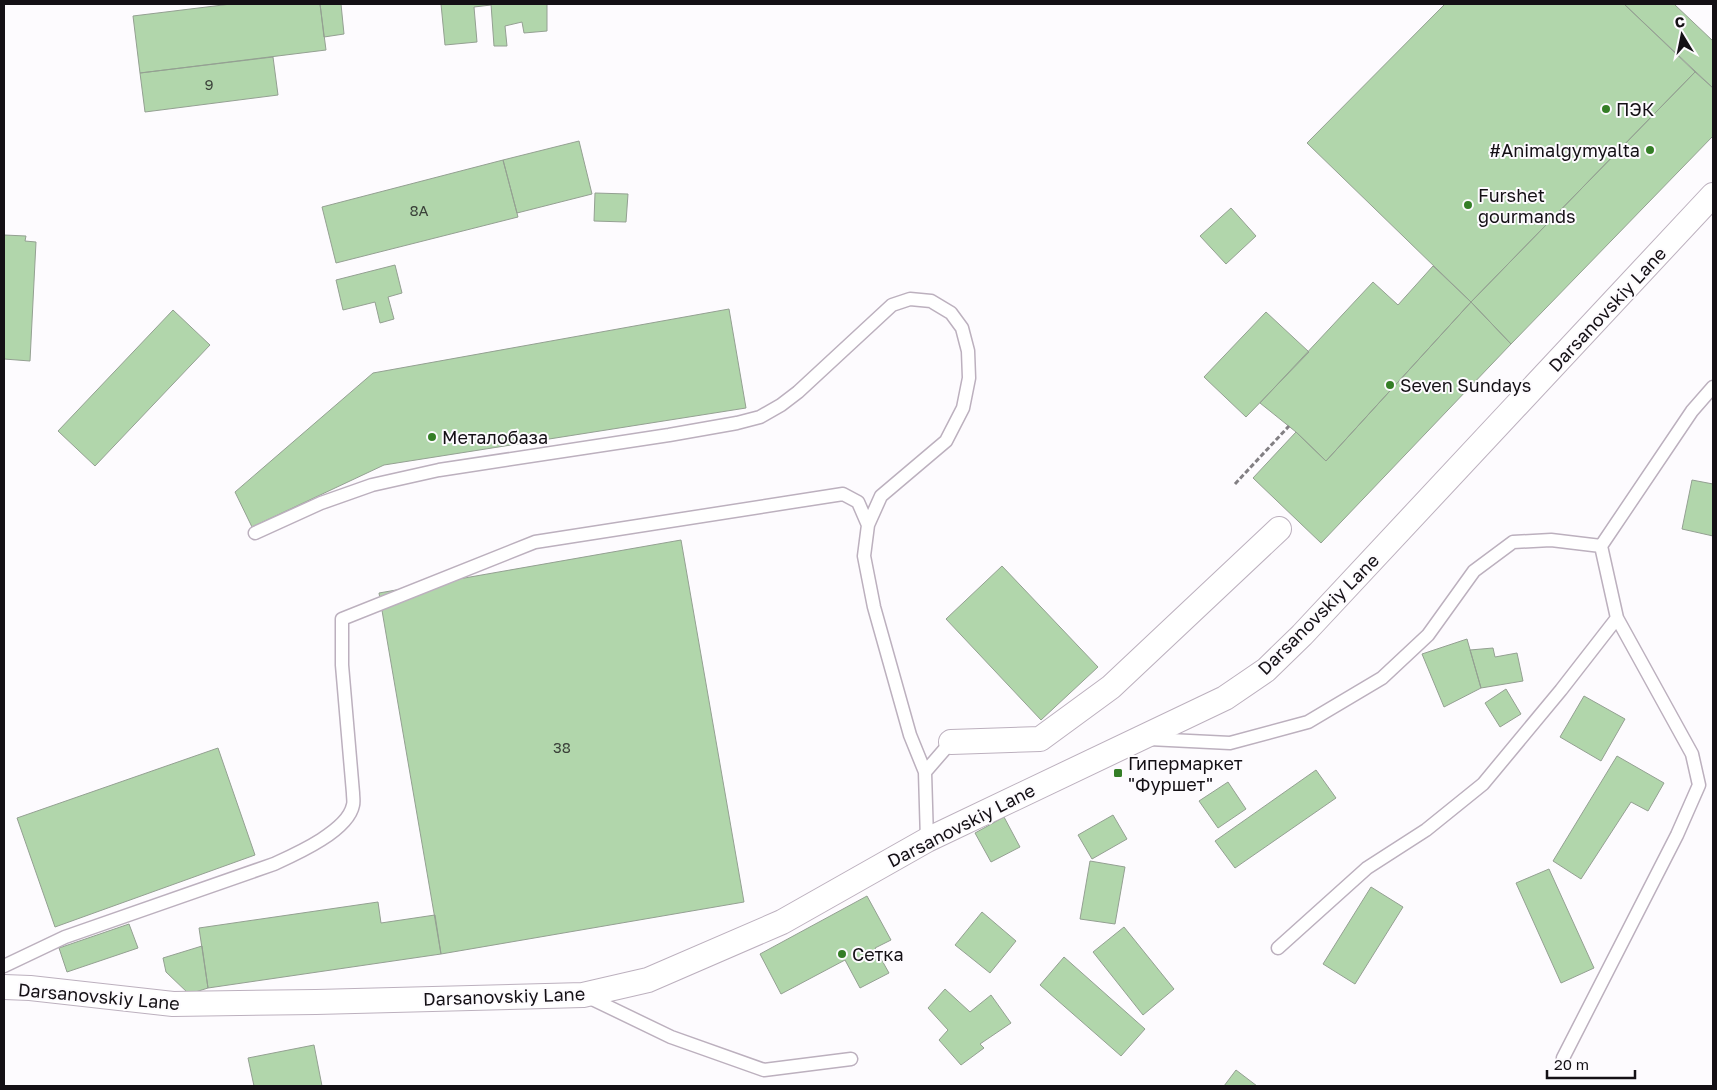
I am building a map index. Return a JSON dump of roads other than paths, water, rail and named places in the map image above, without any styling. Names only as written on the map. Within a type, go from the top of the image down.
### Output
[{"type":"street","name":"Darsanovskiy Lane","points":[[4,987],[30,988],[173,1004],[583,995],[648,980],[782,922],[927,840],[1225,698],[1266,670],[1302,635],[1713,194]]},
{"type":"street","points":[[951,742],[1040,739],[1111,687],[1279,528]]},
{"type":"lane","points":[[255,533],[321,503],[372,485],[439,470],[669,435],[760,417],[781,405],[798,392],[892,305],[910,299],[931,301],[951,313],[962,328],[968,351],[969,378],[963,408],[946,441],[881,496],[868,525],[864,556],[874,607],[910,736],[925,772],[927,840]]},
{"type":"lane","points":[[1563,1058],[1677,835],[1699,785],[1692,754],[1617,618],[1601,546],[1692,411],[1713,387]]},
{"type":"lane","points":[[4,966],[65,937],[274,864],[328,836],[344,821],[353,806],[353,793],[342,666],[342,620],[535,542],[843,494],[858,502],[868,525]]},
{"type":"lane","points":[[1139,738],[1230,744],[1308,722],[1382,678],[1428,635],[1474,571],[1513,542],[1551,540],[1601,546]]},
{"type":"lane","points":[[1278,948],[1367,868],[1426,830],[1483,784],[1561,690],[1617,618]]},
{"type":"lane","points":[[925,772],[951,742]]},
{"type":"lane","points":[[583,995],[671,1037],[764,1070],[851,1059]]},
{"type":"place","name":"ПЭК","points":[[1606,109]]},
{"type":"place","name":"#Animalgymyalta","points":[[1650,150]]},
{"type":"place","name":"Furshet gourmands","points":[[1468,205]]},
{"type":"place","name":"Seven Sundays","points":[[1390,385]]},
{"type":"place","name":"Металобаза","points":[[432,437]]},
{"type":"place","name":"Гипермаркет \"Фуршет\"","points":[[1118,773]]},
{"type":"place","name":"Сетка","points":[[842,954]]}]
